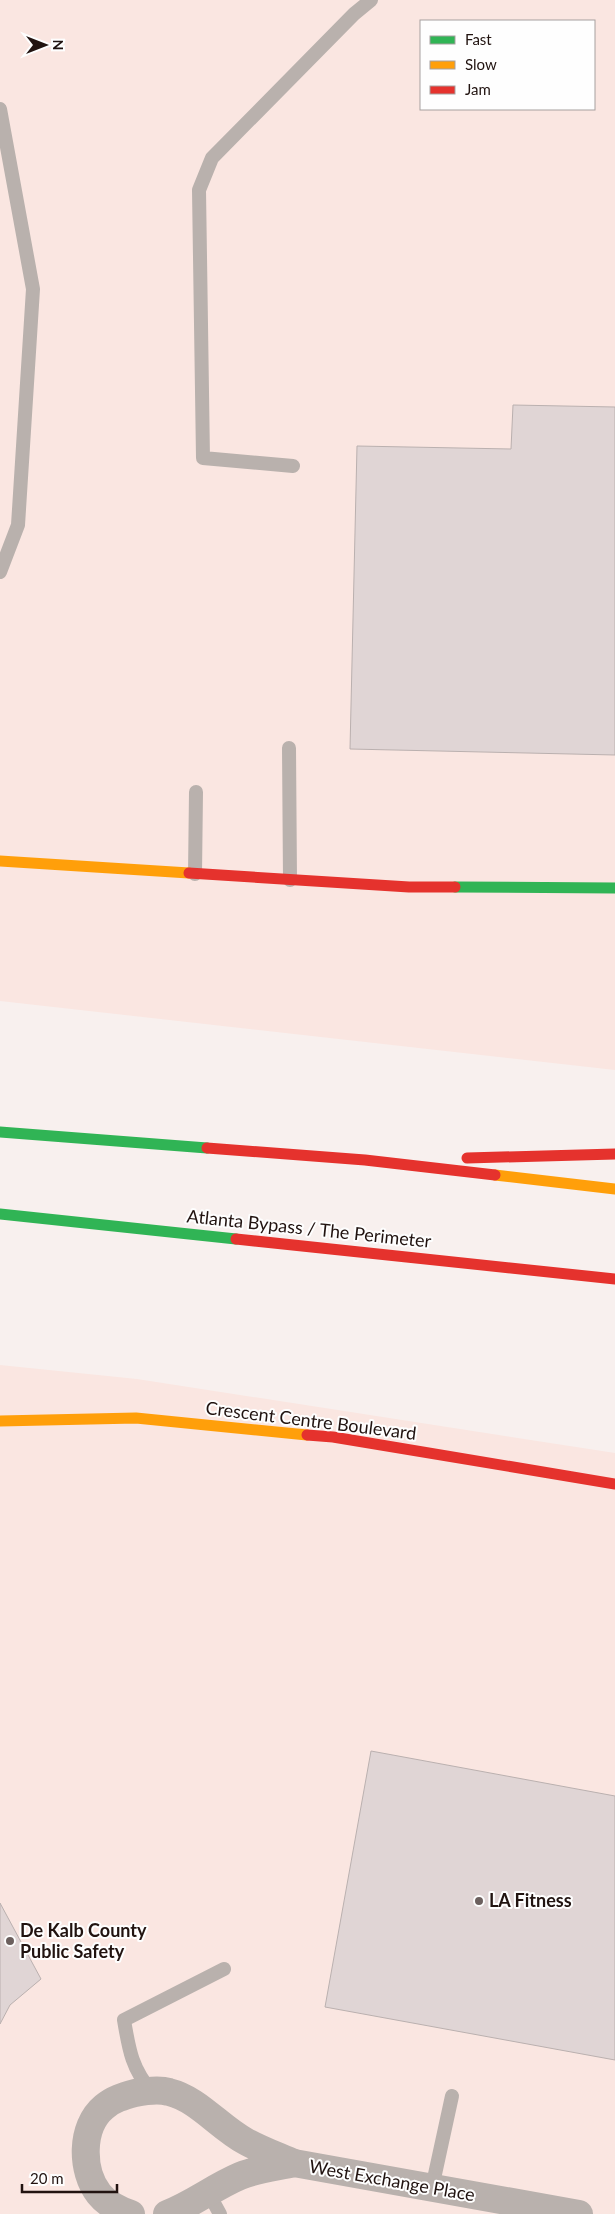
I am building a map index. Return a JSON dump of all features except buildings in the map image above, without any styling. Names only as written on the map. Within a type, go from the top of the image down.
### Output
[{"type":"main road","points":[[0,861],[409,887],[615,888]]},
{"type":"main road","points":[[0,1132],[365,1160],[615,1189]]},
{"type":"main road","points":[[365,1160],[615,1154]]},
{"type":"main road","name":"Atlanta Bypass / The Perimeter","points":[[0,1214],[615,1279]]},
{"type":"main road","points":[[593,1276],[615,1285]]},
{"type":"main road","name":"Crescent Centre Boulevard","points":[[0,1421],[136,1418],[333,1437],[615,1484]]},
{"type":"street","name":"West Exchange Place","points":[[131,2214],[117,2209],[99,2194],[87,2168],[86,2144],[91,2123],[103,2107],[120,2097],[142,2092],[168,2092],[186,2099],[244,2141],[294,2163],[579,2214]]},
{"type":"street","name":"West Exchange Place","points":[[167,2214],[188,2206],[214,2203],[242,2175],[294,2163]]},
{"type":"lane","points":[[293,466],[203,458],[199,190],[212,158],[354,14],[371,0]]},
{"type":"lane","points":[[0,109],[33,289],[18,525],[0,572]]},
{"type":"lane","points":[[289,748],[290,880]]},
{"type":"lane","points":[[195,874],[196,792]]},
{"type":"lane","points":[[152,2092],[140,2078],[129,2053],[124,2020],[224,1969]]},
{"type":"lane","points":[[432,2188],[452,2096]]},
{"type":"shaded area","points":[[0,0],[615,0],[615,1070],[0,1001]]},
{"type":"shaded area","points":[[0,1365],[137,1379],[615,1453],[615,2214],[0,2214]]},
{"type":"traffic: fast","points":[[455,887],[615,888]]},
{"type":"traffic: fast","points":[[0,1132],[207,1148]]},
{"type":"traffic: fast","points":[[0,1214],[236,1239]]},
{"type":"traffic: slow","points":[[0,861],[189,873]]},
{"type":"traffic: slow","points":[[495,1175],[615,1189]]},
{"type":"traffic: slow","points":[[0,1421],[136,1418],[307,1435]]},
{"type":"traffic: jam","points":[[189,873],[409,887],[455,887]]},
{"type":"traffic: jam","points":[[207,1148],[365,1160],[495,1175]]},
{"type":"traffic: jam","points":[[467,1158],[615,1154]]},
{"type":"traffic: jam","points":[[236,1239],[615,1279]]},
{"type":"traffic: jam","points":[[307,1435],[333,1437],[615,1484]]},
{"type":"place","name":"LA Fitness","points":[[479,1901]]},
{"type":"place","name":"De Kalb County Public Safety","points":[[10,1941]]}]
